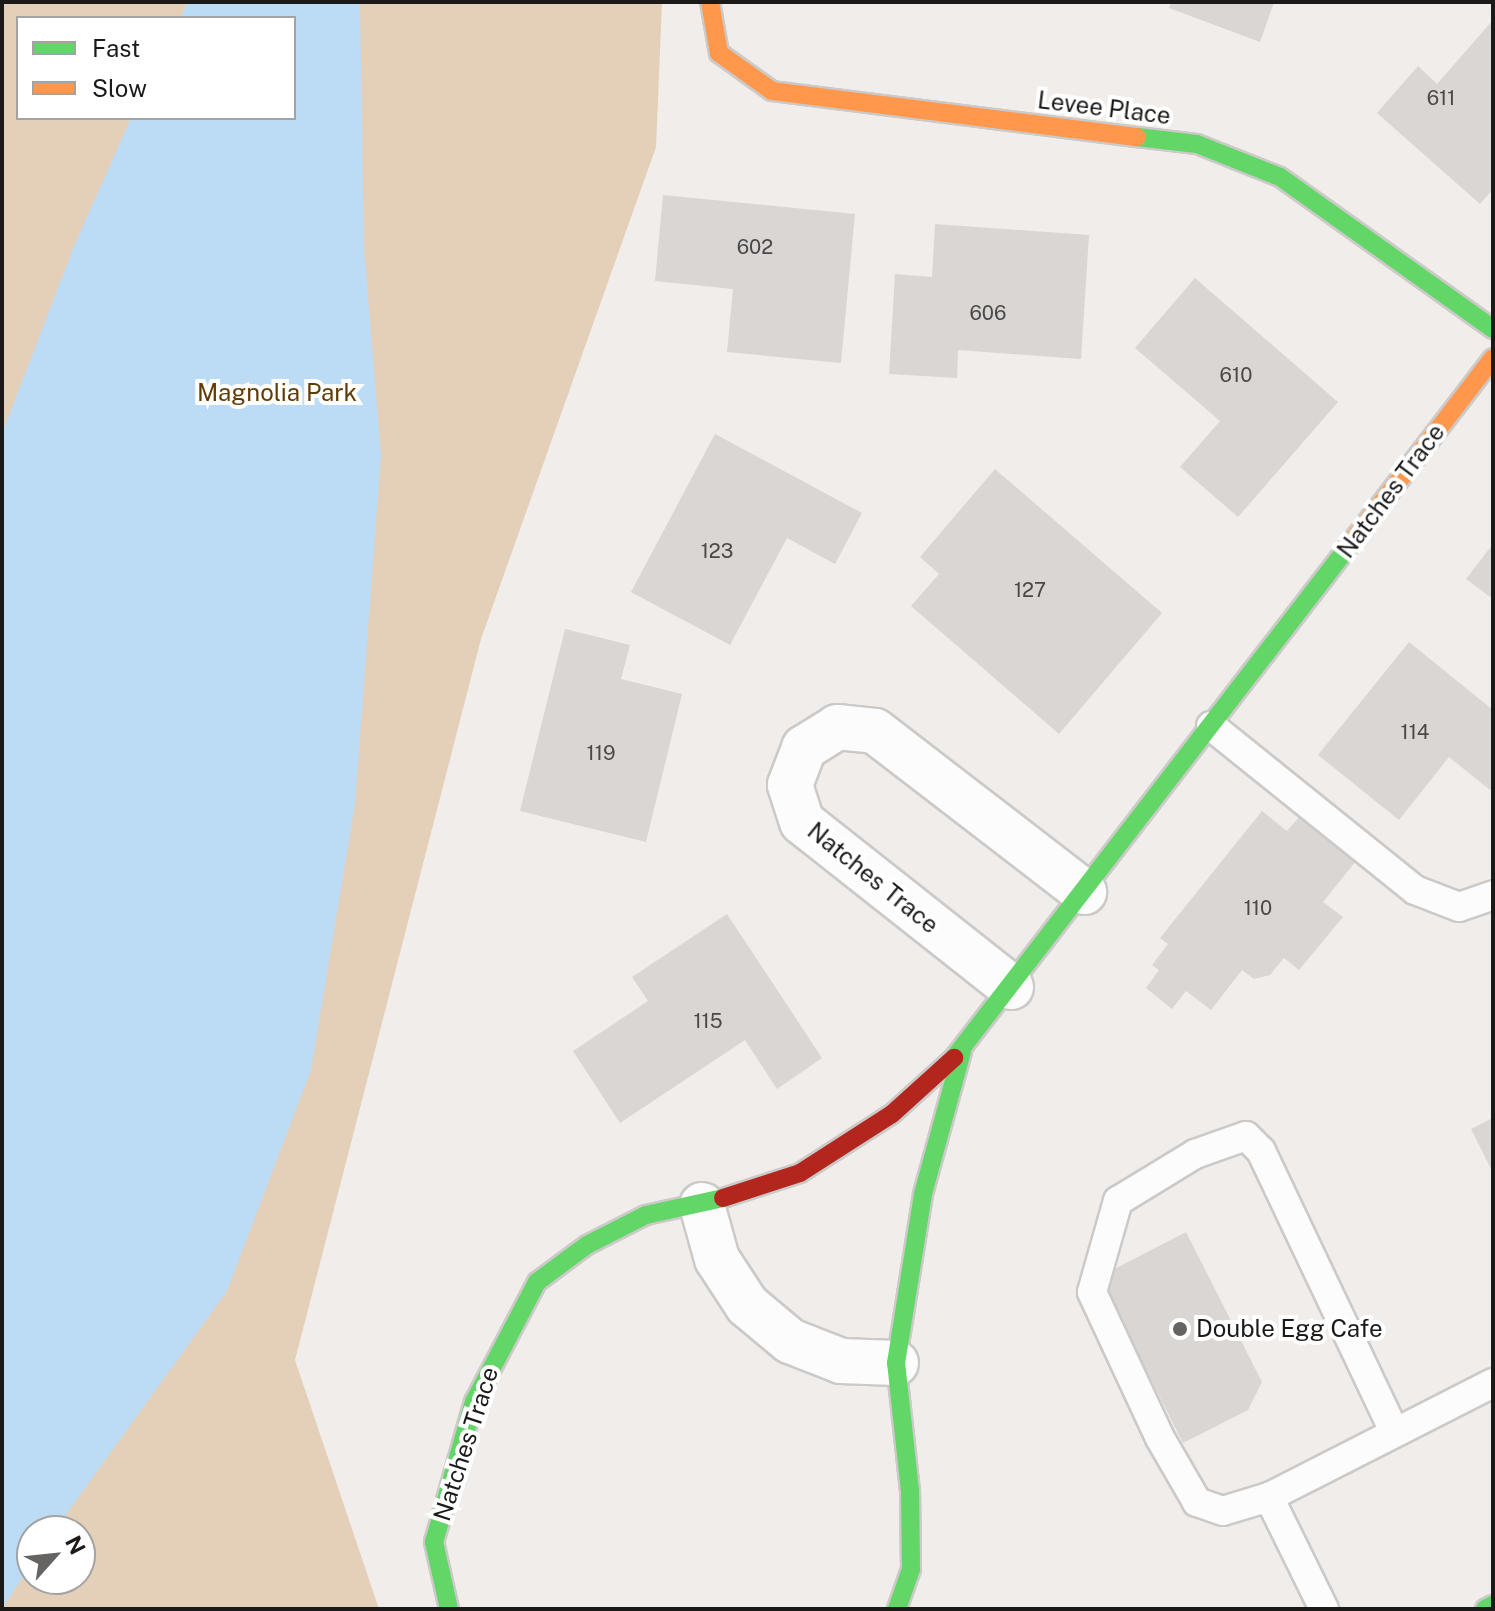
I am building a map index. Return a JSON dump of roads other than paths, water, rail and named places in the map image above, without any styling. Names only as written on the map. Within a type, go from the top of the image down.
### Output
[{"type":"street","name":"Levee Place","points":[[710,2],[719,53],[772,91],[1197,144],[1280,177],[1493,329]]},
{"type":"street","name":"Natches Trace","points":[[449,1609],[434,1542],[474,1402],[500,1345],[537,1282],[587,1245],[646,1215],[702,1205],[800,1173],[892,1114],[962,1051],[1493,358]]},
{"type":"street","name":"Natches Trace","points":[[1011,987],[802,822],[790,785],[804,748],[837,727],[875,731],[1084,892]]},
{"type":"street","name":"Natches Trace","points":[[897,1609],[911,1554],[910,1491],[896,1363],[923,1194],[962,1051]]},
{"type":"street","points":[[702,1205],[717,1259],[739,1294],[790,1341],[841,1361],[896,1363]]},
{"type":"street","points":[[1485,1609],[1493,1605]]},
{"type":"lane","points":[[1211,726],[1415,890],[1459,907],[1493,895]]},
{"type":"lane","points":[[1394,1431],[1261,1151],[1246,1136],[1195,1154],[1118,1201],[1092,1292],[1160,1438],[1197,1502],[1223,1511],[1269,1497],[1493,1383]]},
{"type":"lane","points":[[1269,1497],[1324,1609]]},
{"type":"water","points":[[188,2],[360,2],[364,248],[381,455],[355,804],[311,1070],[227,1291],[66,1515],[16,1515],[16,1588],[2,1609],[2,434],[74,246],[130,120],[296,120],[296,16],[181,16]]},
{"type":"place","name":"Double Egg Cafe","points":[[1180,1329]]},
{"type":"park label","name":"Magnolia Park","points":[[277,393]]}]
